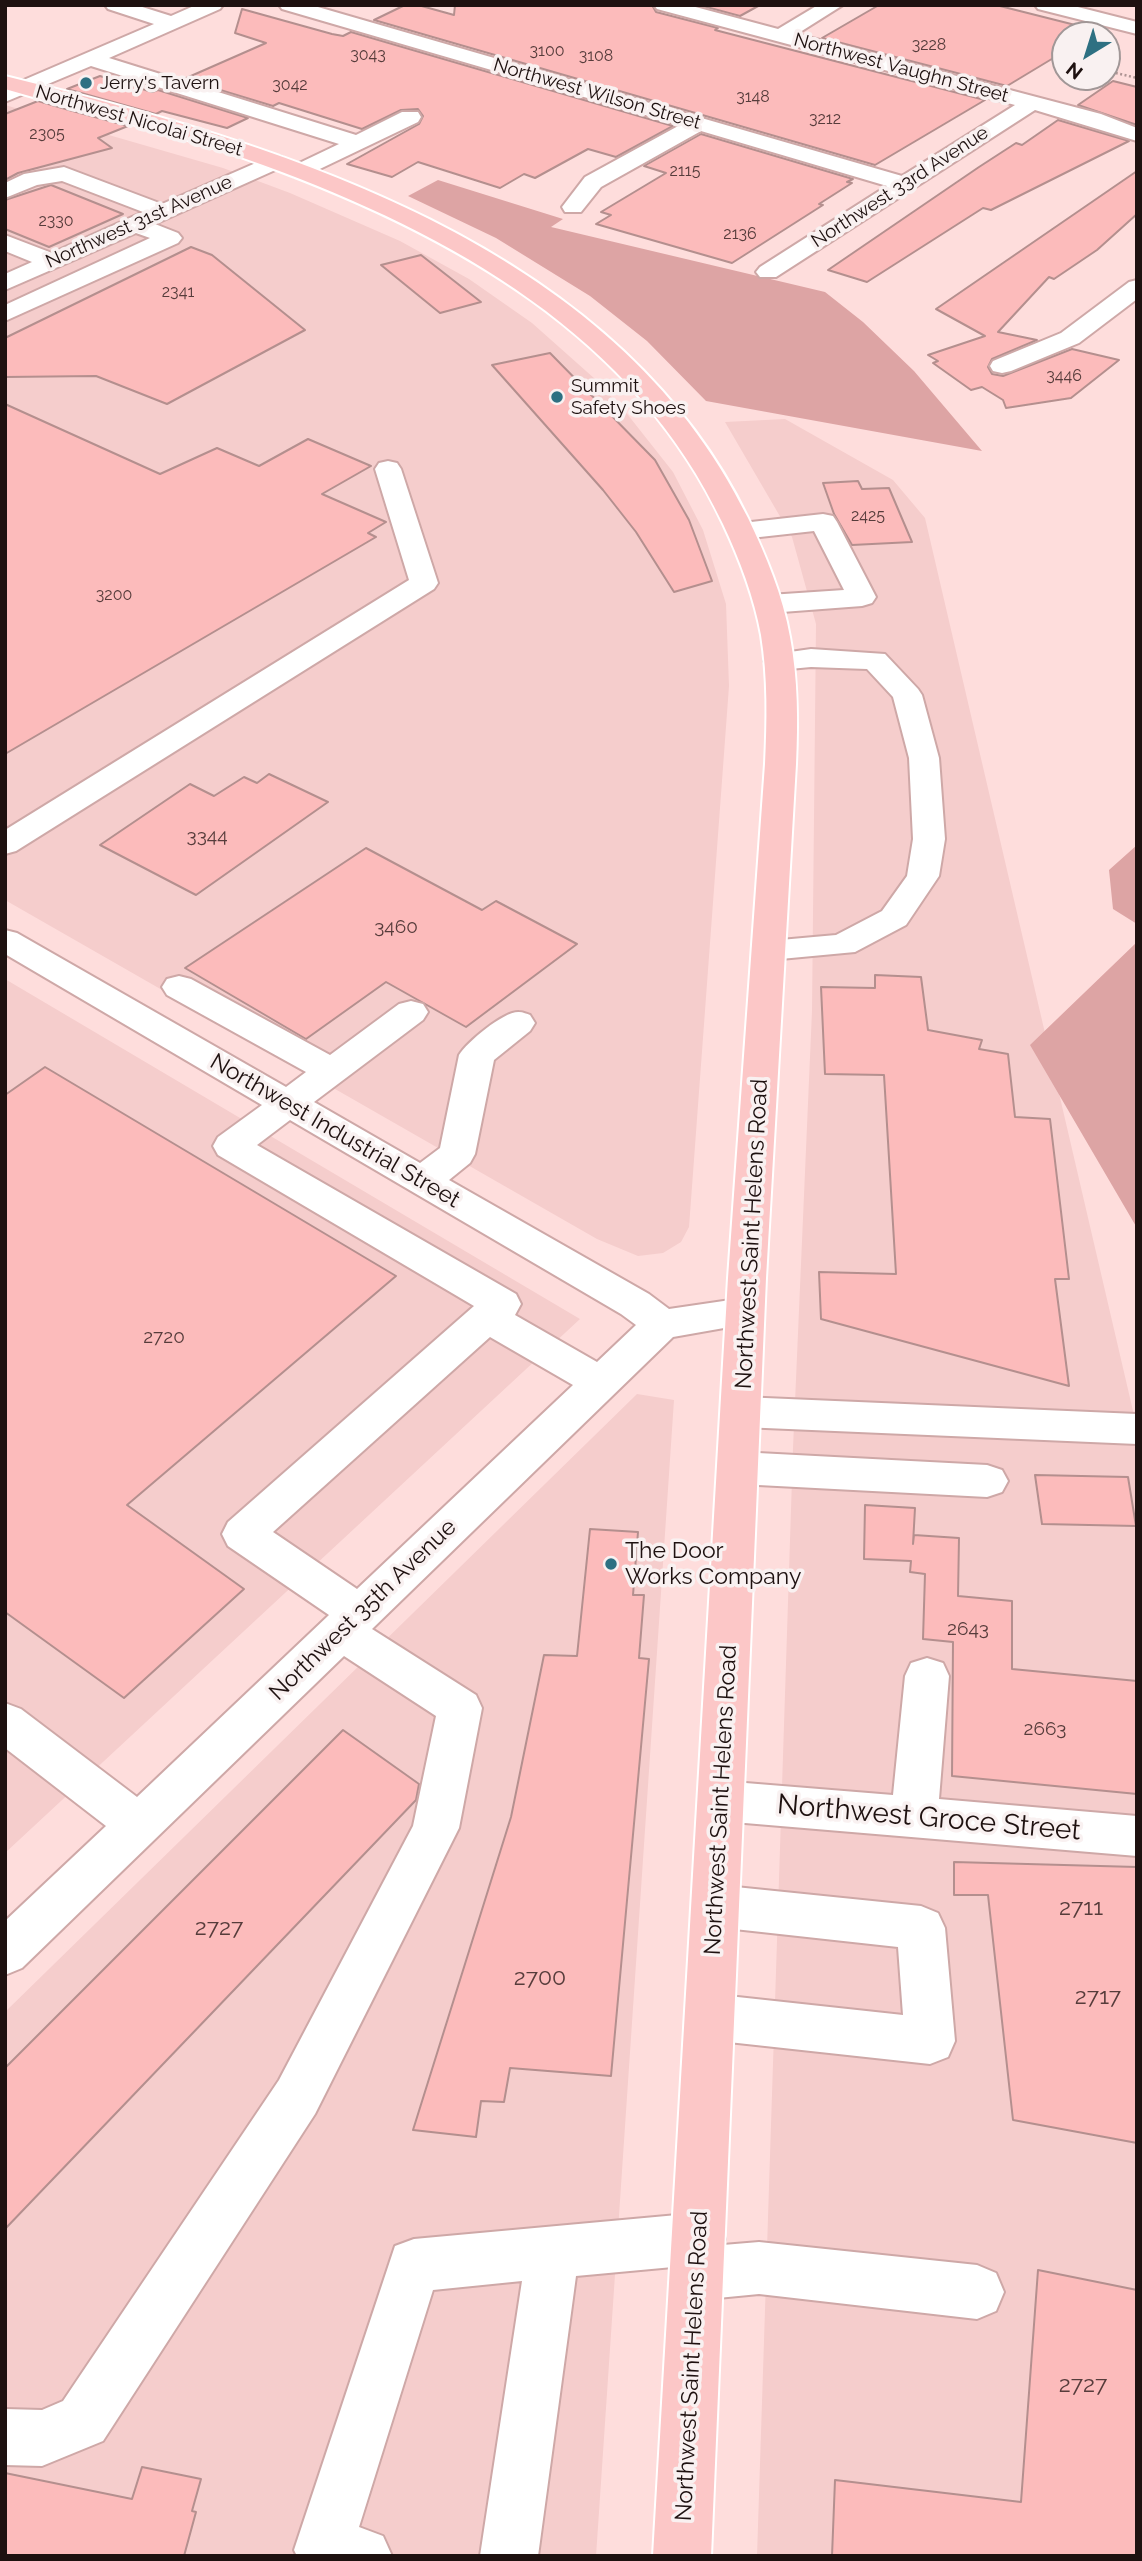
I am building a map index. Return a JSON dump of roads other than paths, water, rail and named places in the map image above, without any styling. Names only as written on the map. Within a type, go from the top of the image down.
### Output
[{"type":"main road","name":"Northwest Nicolai Street","points":[[12,88],[287,166]]},
{"type":"main road","name":"Northwest Saint Helens Road","points":[[287,166],[397,211],[463,245],[538,292],[592,334],[673,414],[704,458],[742,531],[769,604],[779,661],[780,755],[744,1312],[742,1412],[682,2556]]},
{"type":"street","points":[[115,5],[172,23]]},
{"type":"street","points":[[12,88],[91,59],[213,5]]},
{"type":"street","name":"Northwest Wilson Street","points":[[289,5],[905,184]]},
{"type":"street","name":"Northwest Vaughn Street","points":[[664,5],[1093,119],[1137,135]]},
{"type":"street","points":[[780,36],[833,5]]},
{"type":"street","points":[[1045,5],[1128,26]]},
{"type":"street","points":[[91,59],[358,143]]},
{"type":"street","name":"Northwest 33rd Avenue","points":[[768,272],[1032,103]]},
{"type":"street","name":"Northwest 31st Avenue","points":[[5,283],[163,212],[358,143],[410,117]]},
{"type":"street","points":[[573,207],[593,182],[698,124]]},
{"type":"street","points":[[5,191],[32,180],[64,174],[163,212]]},
{"type":"street","points":[[5,314],[170,238],[135,224]]},
{"type":"street","points":[[5,243],[52,262]]},
{"type":"street","points":[[29,272],[65,286]]},
{"type":"street","points":[[1002,366],[1070,338],[1137,287]]},
{"type":"street","points":[[5,844],[424,583],[388,469]]},
{"type":"street","points":[[742,531],[823,522],[862,597],[769,604]]},
{"type":"street","points":[[769,948],[843,945],[894,918],[923,876],[929,839],[924,758],[907,695],[874,660],[811,657],[779,661]]},
{"type":"street","name":"Northwest Industrial Street","points":[[5,940],[635,1304],[662,1324]]},
{"type":"street","points":[[179,987],[331,1071]]},
{"type":"street","points":[[5,2437],[42,2438],[83,2421],[297,2098],[436,1828],[460,1708],[243,1534],[502,1304],[231,1146],[411,1012]]},
{"type":"street","points":[[422,1181],[457,1154],[477,1055],[518,1023]]},
{"type":"street","points":[[662,1324],[744,1312]]},
{"type":"street","points":[[487,1317],[600,1382]]},
{"type":"street","name":"Northwest 35th Avenue","points":[[5,1953],[662,1324]]},
{"type":"street","points":[[742,1412],[1137,1429]]},
{"type":"street","points":[[739,1468],[987,1481]]},
{"type":"street","points":[[914,1817],[927,1675]]},
{"type":"street","points":[[5,1722],[139,1825]]},
{"type":"street","name":"Northwest Groce Street","points":[[721,1801],[1137,1836]]},
{"type":"street","points":[[710,2017],[930,2041],[921,1928],[716,1906]]},
{"type":"street","points":[[509,2556],[553,2252]]},
{"type":"street","points":[[363,2556],[323,2550],[414,2265],[553,2252],[698,2257],[759,2268],[977,2292]]},
{"type":"place","name":"Jerry's Tavern","points":[[86,83]]},
{"type":"place","name":"Summit Safety Shoes","points":[[557,397]]},
{"type":"place","name":"The Door Works Company","points":[[611,1564]]}]
